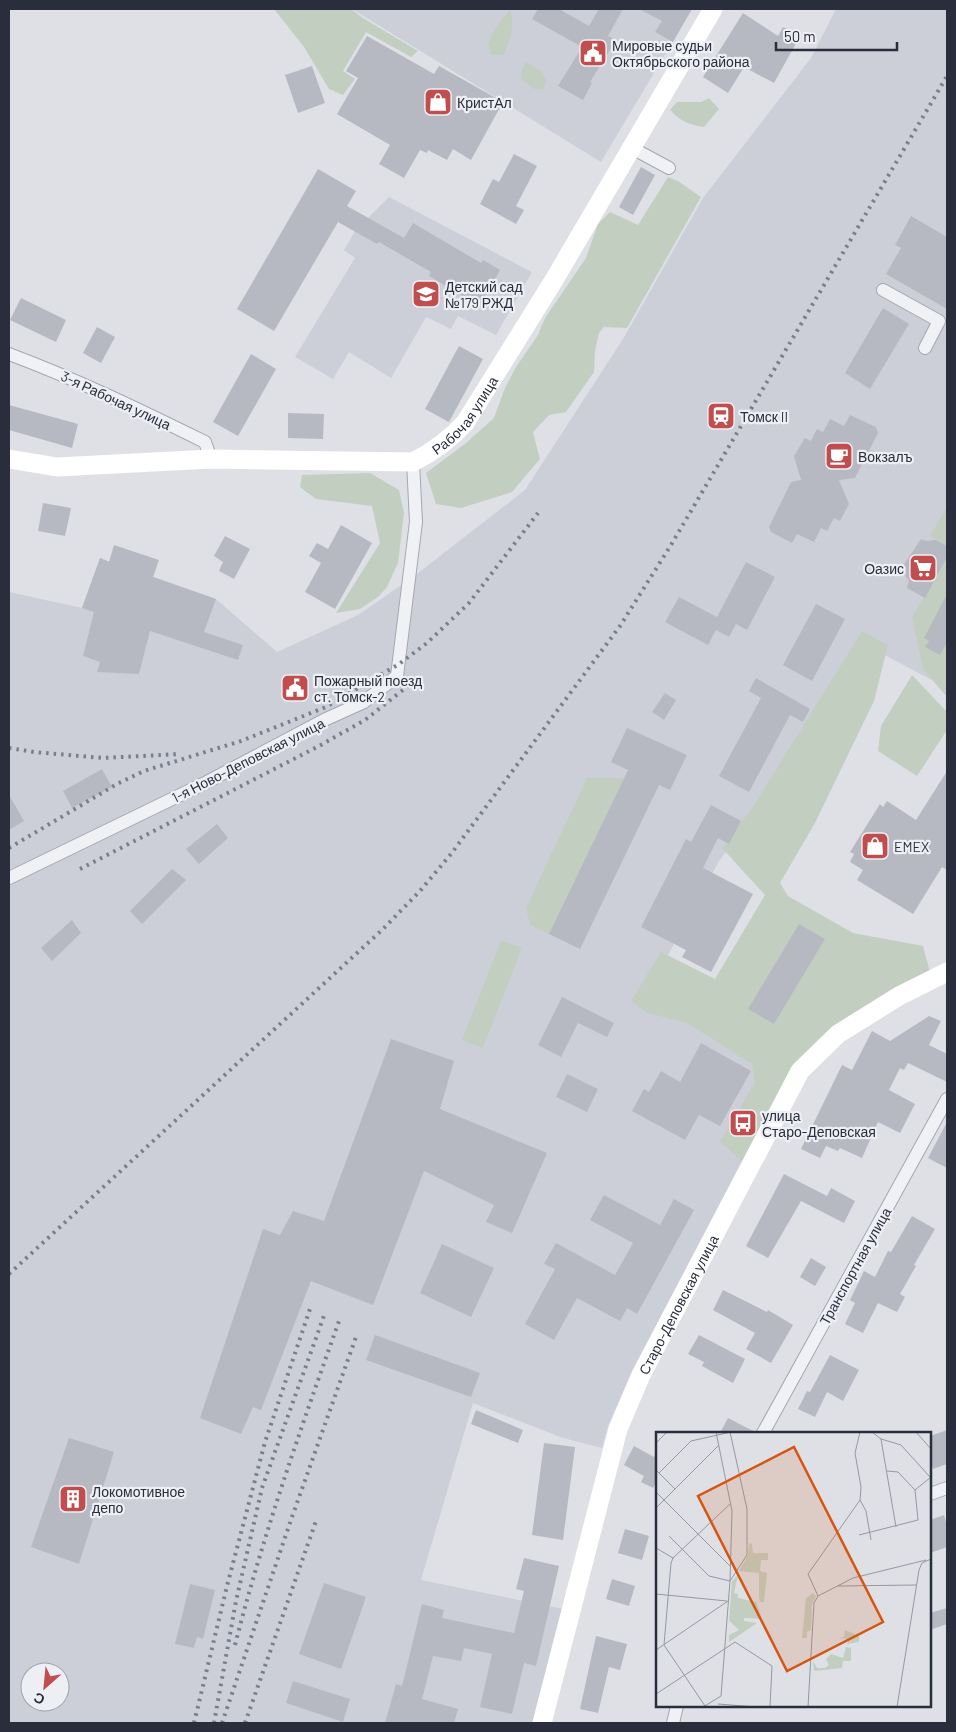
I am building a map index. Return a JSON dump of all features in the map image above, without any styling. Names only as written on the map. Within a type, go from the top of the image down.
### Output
[{"type":"street","name":"Рабочая улица","points":[[9,459],[57,467],[211,459],[413,462],[432,452],[451,438],[465,424],[554,280],[713,9]]},
{"type":"street","points":[[632,148],[669,168]]},
{"type":"street","points":[[883,290],[939,321],[925,348]]},
{"type":"street","name":"3-я Рабочая улица","points":[[9,354],[52,370],[124,402],[205,442],[211,459]]},
{"type":"street","name":"1-я Ново-Деповская улица","points":[[9,878],[205,783],[324,720],[364,702],[397,676],[416,522],[413,462]]},
{"type":"street","name":"Старо-Деповская улица","points":[[542,1723],[618,1429],[641,1375],[800,1071],[838,1034],[899,996],[947,972]]},
{"type":"street","name":"Транспортная улица","points":[[764,1432],[947,1099]]},
{"type":"street","points":[[931,1494],[947,1488]]},
{"type":"street","points":[[672,1723],[677,1707]]},
{"type":"shaded area","points":[[352,9],[692,9],[601,162]]},
{"type":"shaded area","points":[[836,9],[947,9],[947,688],[881,653],[719,861],[648,992],[790,1073],[632,1371],[608,1426],[602,1448],[563,1438],[473,1403],[421,1580],[564,1609],[533,1723],[9,1723],[9,592],[82,608],[100,558],[216,599],[277,652],[358,615],[413,577],[525,490],[623,339],[703,198],[811,58]]},
{"type":"shaded area","name":"Детский сад №179 РЖД","points":[[389,197],[532,272],[496,335],[458,316],[451,329],[426,317],[391,378],[349,352],[333,379],[295,357],[355,258],[344,250],[364,216],[368,218]]},
{"type":"green space","points":[[274,9],[351,9],[418,51],[411,57],[366,32],[343,71],[355,79],[343,95],[329,89],[304,47]]},
{"type":"green space","points":[[510,9],[512,27],[504,55],[491,55],[488,43],[496,27]]},
{"type":"green space","points":[[526,62],[540,70],[546,80],[544,89],[534,89],[521,79],[522,69]]},
{"type":"green space","points":[[709,98],[719,109],[704,127],[686,122],[670,110],[677,102],[701,102]]},
{"type":"green space","points":[[668,177],[678,181],[701,197],[627,328],[604,327],[599,333],[595,351],[594,372],[566,412],[549,415],[533,432],[540,459],[512,492],[461,508],[436,504],[426,473],[466,443],[494,418],[505,388],[516,367],[538,335],[545,318],[586,258],[598,224],[610,212],[638,225]]},
{"type":"green space","points":[[370,473],[399,490],[404,513],[398,563],[387,587],[378,597],[360,609],[336,613],[380,543],[372,506],[316,499],[300,487],[302,475]]},
{"type":"green space","points":[[947,509],[947,546],[930,536]]},
{"type":"green space","points":[[947,557],[947,697],[923,669],[912,617]]},
{"type":"green space","points":[[862,631],[888,645],[874,701],[815,823],[780,883],[788,896],[853,933],[923,946],[930,972],[833,1028],[743,1162],[720,1142],[755,1082],[752,1064],[687,1023],[647,1013],[631,1001],[661,952],[715,979],[765,895],[722,848],[754,805]]},
{"type":"green space","points":[[912,675],[947,712],[947,730],[917,776],[878,751],[881,726]]},
{"type":"green space","points":[[587,778],[624,778],[549,934],[530,925],[526,908]]},
{"type":"green space","points":[[501,940],[522,948],[483,1048],[462,1040]]},
{"type":"building","name":"Мировые судьи Октябрьского района","points":[[538,9],[559,9],[589,26],[599,9],[623,9],[608,36],[616,40],[590,82],[592,83],[583,100],[558,86],[582,47],[532,19]]},
{"type":"building","name":"Мировые судьи Октябрьского района","points":[[639,9],[692,9],[673,42],[655,32],[662,21]]},
{"type":"building","points":[[743,13],[778,36],[783,27],[800,36],[774,83],[744,67],[728,93],[703,77]]},
{"type":"building","points":[[367,36],[434,74],[439,66],[503,102],[471,160],[453,149],[447,160],[428,150],[427,153],[420,150],[404,178],[379,164],[390,145],[337,114],[358,78],[346,71]]},
{"type":"building","points":[[312,66],[325,103],[298,113],[285,75]]},
{"type":"building","points":[[514,154],[537,166],[516,206],[524,210],[516,224],[480,204],[493,179],[499,182]]},
{"type":"building","points":[[641,167],[655,175],[633,215],[619,207]]},
{"type":"building","points":[[318,169],[356,191],[347,206],[404,238],[413,223],[481,263],[483,260],[500,270],[480,306],[429,276],[431,272],[379,242],[377,244],[338,222],[274,331],[237,309]]},
{"type":"building","points":[[911,216],[947,237],[947,309],[886,274],[901,248],[895,245]]},
{"type":"building","points":[[21,298],[66,320],[56,342],[10,320]]},
{"type":"building","points":[[883,308],[909,324],[870,389],[845,373]]},
{"type":"building","points":[[97,327],[115,337],[101,363],[83,353]]},
{"type":"building","points":[[459,346],[483,359],[449,422],[425,409]]},
{"type":"building","points":[[251,354],[276,369],[238,436],[213,422]]},
{"type":"building","points":[[9,405],[78,424],[72,448],[9,430]]},
{"type":"building","points":[[288,413],[324,414],[323,439],[288,438]]},
{"type":"building","points":[[850,415],[876,427],[878,433],[855,478],[839,480],[849,504],[840,521],[834,518],[827,531],[821,528],[814,542],[797,534],[792,543],[771,532],[769,527],[791,482],[801,480],[794,456],[805,438],[811,441],[817,429],[823,432],[830,419],[844,426]]},
{"type":"building","points":[[43,503],[71,508],[65,536],[38,531]]},
{"type":"building","points":[[341,525],[372,543],[335,609],[305,592],[321,563],[309,556],[317,543],[328,549]]},
{"type":"building","points":[[225,536],[250,549],[234,579],[219,571],[223,562],[214,556]]},
{"type":"building","points":[[921,539],[927,541],[936,540],[947,546],[947,557],[925,598],[907,588],[909,580],[906,577],[903,566]]},
{"type":"building","points":[[114,545],[159,560],[153,577],[216,599],[204,632],[243,645],[238,660],[150,631],[139,674],[97,672],[100,662],[83,656],[94,612],[82,608],[100,558],[109,562]]},
{"type":"building","points":[[746,562],[775,577],[747,630],[736,624],[729,637],[716,630],[708,645],[665,622],[679,597],[717,617]]},
{"type":"building","points":[[947,594],[947,643],[940,655],[925,647],[929,641],[924,638]]},
{"type":"building","points":[[816,604],[845,619],[812,681],[783,665]]},
{"type":"building","points":[[756,678],[810,709],[803,722],[790,715],[749,792],[719,776],[761,698],[749,691]]},
{"type":"building","points":[[665,693],[676,700],[664,720],[652,712]]},
{"type":"building","points":[[627,728],[687,755],[670,790],[659,785],[580,949],[549,934],[628,770],[611,762]]},
{"type":"building","points":[[102,769],[112,787],[72,808],[63,791]]},
{"type":"building","points":[[947,771],[947,870],[942,867],[913,914],[857,880],[863,870],[850,862],[854,854],[850,852],[880,804],[883,807],[887,801],[916,820]]},
{"type":"building","points":[[9,795],[24,821],[9,830]]},
{"type":"building","points":[[711,805],[741,821],[729,844],[718,838],[703,868],[753,894],[711,972],[682,957],[686,950],[641,927],[686,839],[691,842]]},
{"type":"building","points":[[217,824],[228,838],[199,864],[186,849]]},
{"type":"building","points":[[172,869],[186,880],[142,924],[130,911]]},
{"type":"building","points":[[72,920],[81,933],[52,961],[41,948]]},
{"type":"building","points":[[799,924],[825,939],[774,1024],[748,1009]]},
{"type":"building","points":[[562,997],[614,1023],[607,1037],[578,1023],[561,1057],[538,1045]]},
{"type":"building","points":[[929,1016],[941,1021],[929,1045],[947,1054],[947,1082],[908,1063],[904,1070],[900,1068],[889,1090],[915,1104],[900,1133],[878,1122],[862,1158],[840,1148],[838,1151],[826,1146],[820,1158],[801,1149],[842,1065],[852,1070],[872,1031],[890,1041]]},
{"type":"building","points":[[391,1039],[454,1061],[440,1109],[547,1153],[512,1233],[486,1222],[494,1205],[424,1171],[373,1305],[311,1281],[261,1410],[253,1407],[241,1434],[200,1418],[263,1229],[280,1235],[293,1211],[324,1221]]},
{"type":"building","points":[[701,1043],[751,1071],[720,1126],[699,1115],[685,1140],[632,1111],[644,1089],[649,1092],[661,1071],[680,1082]]},
{"type":"building","points":[[567,1074],[598,1089],[587,1112],[556,1097]]},
{"type":"building","points":[[947,1122],[947,1168],[928,1158]]},
{"type":"building","points":[[784,1174],[827,1196],[831,1188],[855,1201],[844,1223],[801,1201],[768,1258],[746,1246]]},
{"type":"building","points":[[604,1195],[660,1225],[674,1199],[694,1210],[637,1314],[627,1308],[620,1321],[577,1298],[554,1340],[525,1324],[555,1269],[544,1264],[556,1243],[615,1275],[633,1243],[590,1220]]},
{"type":"building","points":[[912,1216],[935,1229],[900,1294],[905,1297],[897,1312],[878,1303],[863,1333],[845,1324],[855,1303],[850,1300],[864,1271],[875,1277],[888,1251],[891,1252]]},
{"type":"building","points":[[442,1244],[494,1268],[471,1317],[420,1293]]},
{"type":"building","points":[[811,1258],[826,1267],[815,1286],[800,1277]]},
{"type":"building","points":[[723,1290],[767,1312],[768,1310],[793,1325],[771,1363],[746,1349],[755,1333],[713,1310]]},
{"type":"building","points":[[375,1335],[480,1373],[471,1397],[366,1360]]},
{"type":"building","points":[[699,1335],[745,1359],[733,1383],[702,1366],[704,1362],[688,1354]]},
{"type":"building","points":[[830,1355],[859,1370],[843,1401],[827,1392],[815,1417],[798,1409],[807,1391],[810,1392]]},
{"type":"building","points":[[476,1410],[523,1430],[518,1443],[471,1424]]},
{"type":"building","points":[[728,1418],[755,1432],[721,1432]]},
{"type":"building","points":[[947,1430],[947,1464],[933,1469],[931,1463],[931,1436]]},
{"type":"building","name":"Локомотивное депо","points":[[69,1438],[114,1452],[79,1564],[31,1547]]},
{"type":"building","points":[[544,1443],[575,1447],[563,1540],[532,1535]]},
{"type":"building","points":[[634,1446],[654,1457],[656,1452],[656,1482],[653,1488],[641,1482],[644,1476],[624,1465]]},
{"type":"building","points":[[944,1515],[947,1526],[947,1547],[931,1553],[931,1520]]},
{"type":"building","points":[[625,1529],[649,1536],[642,1560],[618,1553]]},
{"type":"building","points":[[524,1558],[559,1566],[536,1666],[524,1663],[512,1714],[480,1707],[492,1654],[464,1648],[461,1661],[433,1656],[422,1699],[458,1709],[454,1723],[385,1723],[396,1684],[402,1686],[422,1604],[444,1610],[442,1618],[514,1633],[524,1591],[516,1589]]},
{"type":"building","points":[[612,1579],[635,1586],[629,1606],[606,1599]]},
{"type":"building","points":[[324,1583],[366,1597],[341,1669],[299,1654]]},
{"type":"building","points":[[190,1584],[215,1590],[203,1639],[197,1637],[194,1648],[175,1644]]},
{"type":"building","points":[[947,1608],[947,1624],[931,1630],[931,1613]]},
{"type":"building","points":[[596,1636],[627,1644],[620,1670],[609,1667],[598,1713],[580,1709]]},
{"type":"building","points":[[293,1681],[350,1699],[343,1722],[286,1703]]},
{"type":"railway","points":[[9,1274],[382,930],[420,891],[451,854],[620,626],[671,545],[947,76]]},
{"type":"railway","points":[[9,848],[117,784],[144,771],[241,741],[326,707],[399,664],[427,643],[469,603],[538,513]]},
{"type":"railway","points":[[80,869],[319,746],[365,720],[408,686]]},
{"type":"railway","points":[[9,748],[103,758],[180,754]]},
{"type":"railway","points":[[194,1723],[227,1586],[265,1442],[311,1306]]},
{"type":"railway","points":[[214,1723],[236,1601],[262,1488],[325,1313]]},
{"type":"railway","points":[[235,1645],[270,1522],[339,1321]]},
{"type":"railway","points":[[222,1723],[356,1337]]},
{"type":"railway","points":[[245,1723],[316,1521]]},
{"type":"place","name":"Мировые судьи Октябрьского района","points":[[593,53]]},
{"type":"place","name":"КристАл","points":[[438,102]]},
{"type":"place","name":"Детский сад №179 РЖД","points":[[426,294]]},
{"type":"place","name":"Томск II","points":[[721,416]]},
{"type":"place","name":"Вокзалъ","points":[[839,456]]},
{"type":"place","name":"Оазис","points":[[923,568]]},
{"type":"place","name":"Пожарный поезд ст. Томск-2","points":[[295,688]]},
{"type":"place","name":"EMEX","points":[[875,846]]},
{"type":"place","name":"улица Старо-Деповская","points":[[743,1123]]},
{"type":"place","name":"Локомотивное депо","points":[[73,1499]]}]
